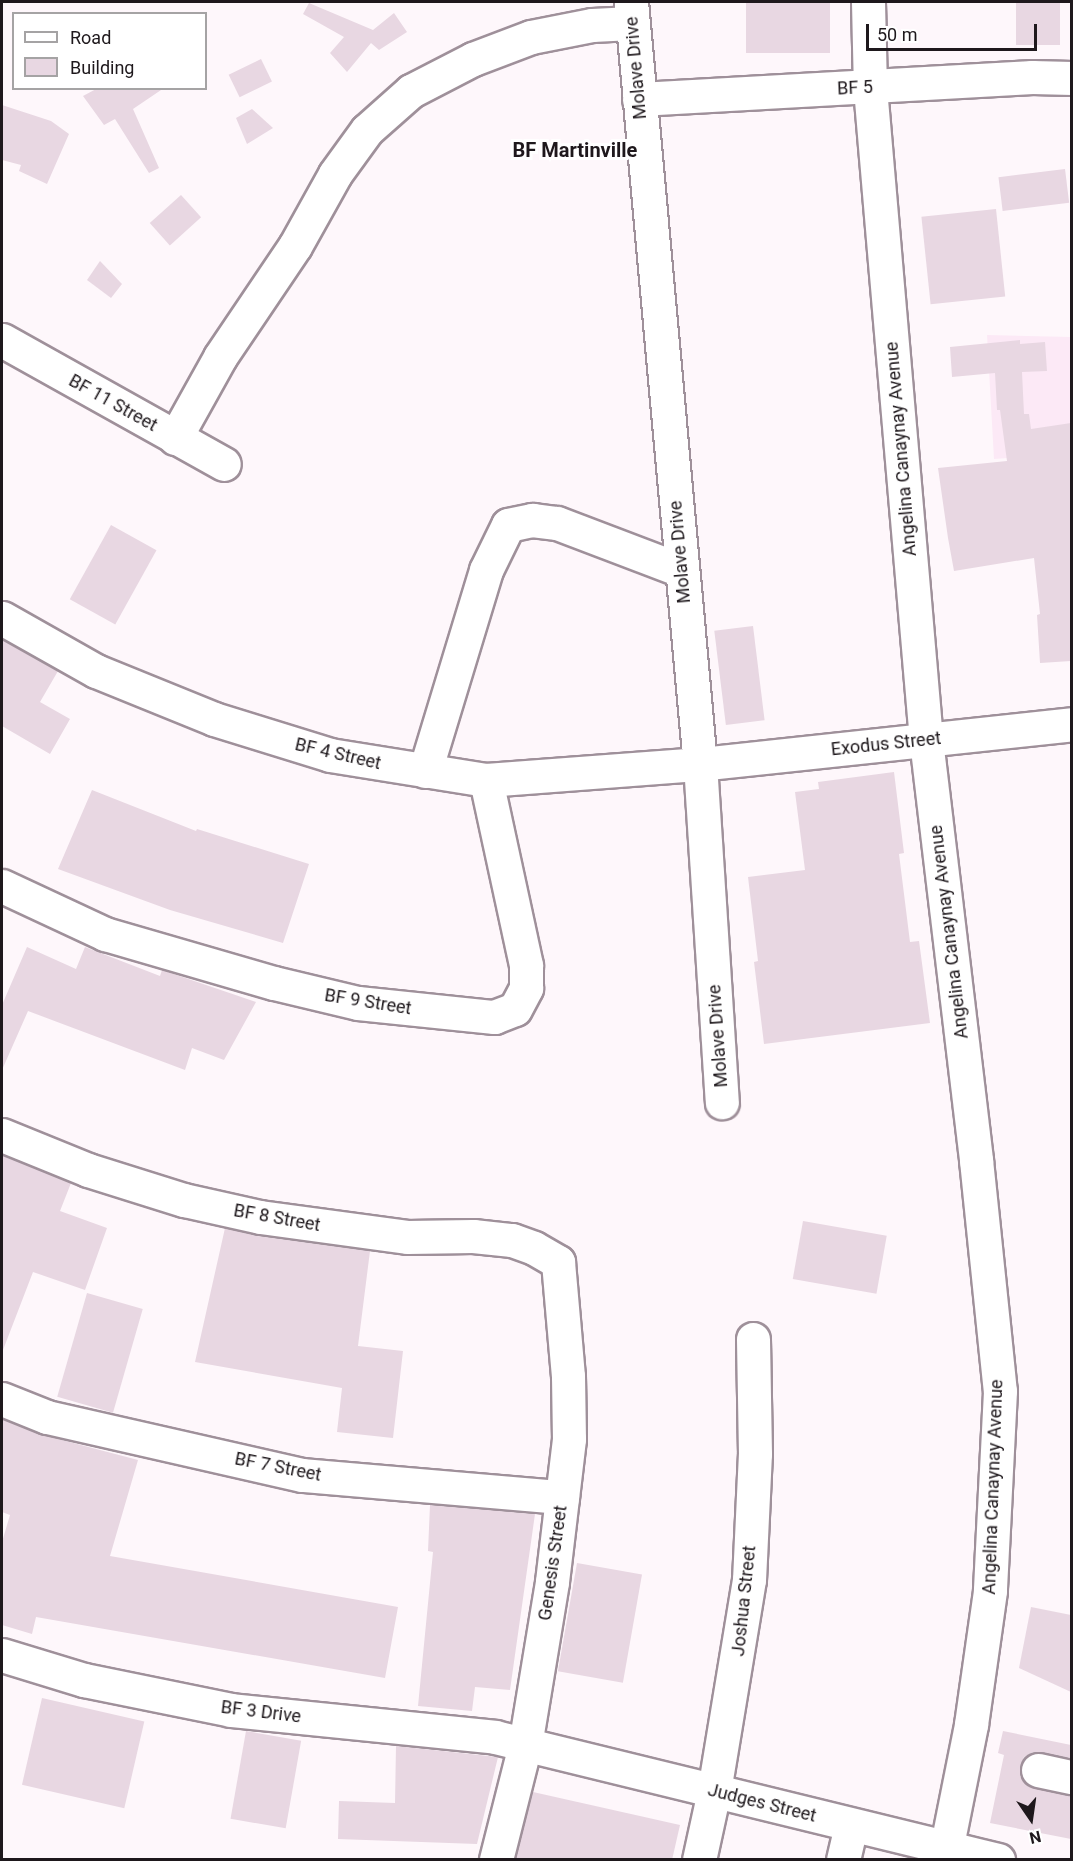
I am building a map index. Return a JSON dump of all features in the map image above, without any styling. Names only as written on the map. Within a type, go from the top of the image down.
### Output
[{"type":"street","name":"Angelina Canaynay Avenue","points":[[868,2],[870,88],[926,740],[976,1160],[1000,1391],[990,1592],[971,1725],[946,1853]]},
{"type":"street","name":"Molave Drive","points":[[631,12],[700,765],[722,1102]]},
{"type":"street","points":[[175,438],[220,357],[296,246],[335,174],[367,130],[411,91],[472,59],[531,37],[592,25],[631,12]]},
{"type":"street","name":"BF 5","points":[[639,99],[870,88],[1032,77],[1071,78]]},
{"type":"street","name":"BF 11 Street","points":[[2,340],[224,464]]},
{"type":"street","points":[[425,771],[486,570],[508,525],[532,519],[557,523],[681,570]]},
{"type":"street","name":"BF 4 Street","points":[[2,618],[96,671],[214,719],[330,755],[486,780],[700,765]]},
{"type":"street","name":"Exodus Street","points":[[700,765],[1071,724]]},
{"type":"street","name":"BF 9 Street","points":[[2,886],[105,934],[274,983],[358,1003],[494,1017],[515,1009],[526,988],[526,966],[486,780]]},
{"type":"street","name":"BF 8 Street","points":[[2,1135],[88,1170],[184,1200],[260,1216],[407,1237],[473,1236],[512,1240],[534,1248],[558,1262]]},
{"type":"street","name":"Genesis Street","points":[[496,1860],[525,1745],[569,1439],[568,1376],[558,1262]]},
{"type":"street","name":"Joshua Street","points":[[699,1860],[714,1791],[749,1580],[755,1454],[753,1339]]},
{"type":"street","name":"BF 7 Street","points":[[2,1400],[47,1417],[303,1475],[562,1497]]},
{"type":"street","name":"BF 3 Drive","points":[[2,1655],[84,1680],[231,1710],[474,1733],[525,1745]]},
{"type":"street","name":"Judges Street","points":[[525,1745],[851,1825],[946,1853],[998,1860]]},
{"type":"street","points":[[1038,1770],[1071,1777]]},
{"type":"street","points":[[843,1860],[851,1825]]},
{"type":"shaded area","points":[[987,335],[1071,337],[1071,453],[994,459]]},
{"type":"building","points":[[746,2],[830,2],[830,53],[746,53]]},
{"type":"building","points":[[1016,2],[1060,2],[1060,45],[1016,45]]},
{"type":"building","points":[[309,3],[373,30],[394,13],[407,32],[379,50],[371,43],[347,72],[330,53],[344,37],[303,14]]},
{"type":"building","points":[[261,59],[272,81],[240,97],[229,75]]},
{"type":"building","points":[[94,90],[161,90],[133,109],[159,168],[149,173],[115,119],[104,125],[83,96]]},
{"type":"building","points":[[2,105],[51,121],[69,134],[47,184],[19,171],[21,165],[2,160]]},
{"type":"building","points":[[252,109],[273,128],[247,144],[236,118]]},
{"type":"building","points":[[1065,169],[1069,203],[1003,211],[998,177]]},
{"type":"building","points":[[181,195],[201,217],[170,245],[150,223]]},
{"type":"building","points":[[996,209],[1005,297],[931,304],[921,217]]},
{"type":"building","points":[[100,261],[122,284],[111,298],[87,280]]},
{"type":"building","points":[[1020,340],[1020,344],[1045,342],[1047,371],[1022,372],[1024,414],[1029,414],[1031,429],[1071,423],[1071,661],[1040,663],[1037,615],[1040,614],[1034,558],[954,571],[948,538],[938,468],[1007,461],[1000,410],[997,410],[995,373],[952,377],[950,347]]},
{"type":"building","points":[[111,525],[156,550],[115,625],[70,599]]},
{"type":"building","points":[[753,626],[765,720],[726,725],[714,631]]},
{"type":"building","points":[[2,639],[58,671],[40,702],[70,719],[50,754],[2,726]]},
{"type":"building","points":[[894,772],[904,853],[899,854],[910,942],[919,941],[930,1023],[764,1044],[754,962],[758,961],[748,877],[805,870],[795,792],[819,789],[818,782]]},
{"type":"building","points":[[92,790],[196,831],[197,829],[309,864],[283,943],[170,910],[58,869]]},
{"type":"building","points":[[27,947],[76,969],[85,947],[160,976],[162,970],[256,1002],[224,1060],[192,1048],[185,1070],[28,1011],[2,1070],[2,1005]]},
{"type":"building","points":[[2,1155],[71,1183],[60,1211],[107,1228],[85,1290],[33,1272],[3,1350]]},
{"type":"building","points":[[803,1221],[887,1236],[876,1294],[793,1279]]},
{"type":"building","points":[[225,1228],[257,1236],[370,1251],[358,1346],[403,1351],[393,1438],[337,1432],[342,1388],[195,1362]]},
{"type":"building","points":[[87,1293],[143,1309],[113,1413],[57,1397]]},
{"type":"building","points":[[2,1419],[43,1435],[138,1460],[110,1556],[398,1607],[385,1678],[36,1617],[32,1634],[2,1625],[2,1542],[10,1515],[2,1512]]},
{"type":"building","points":[[430,1505],[535,1514],[510,1690],[475,1687],[472,1711],[418,1706],[433,1552],[428,1551]]},
{"type":"building","points":[[577,1563],[642,1574],[623,1683],[558,1671]]},
{"type":"building","points":[[1031,1607],[1071,1615],[1071,1692],[1019,1668]]},
{"type":"building","points":[[42,1698],[144,1722],[124,1808],[22,1785]]},
{"type":"building","points":[[246,1731],[301,1741],[286,1828],[231,1819]]},
{"type":"building","points":[[1003,1731],[1071,1745],[1071,1758],[1033,1752],[1024,1757],[1020,1767],[1020,1776],[1026,1784],[1071,1795],[1071,1839],[990,1823],[1004,1755],[998,1753]]},
{"type":"building","points":[[396,1746],[498,1757],[477,1844],[338,1839],[339,1801],[395,1803]]},
{"type":"building","points":[[533,1792],[680,1825],[672,1860],[515,1860]]},
{"type":"district","name":"BF Martinville","points":[[575,150]]}]
